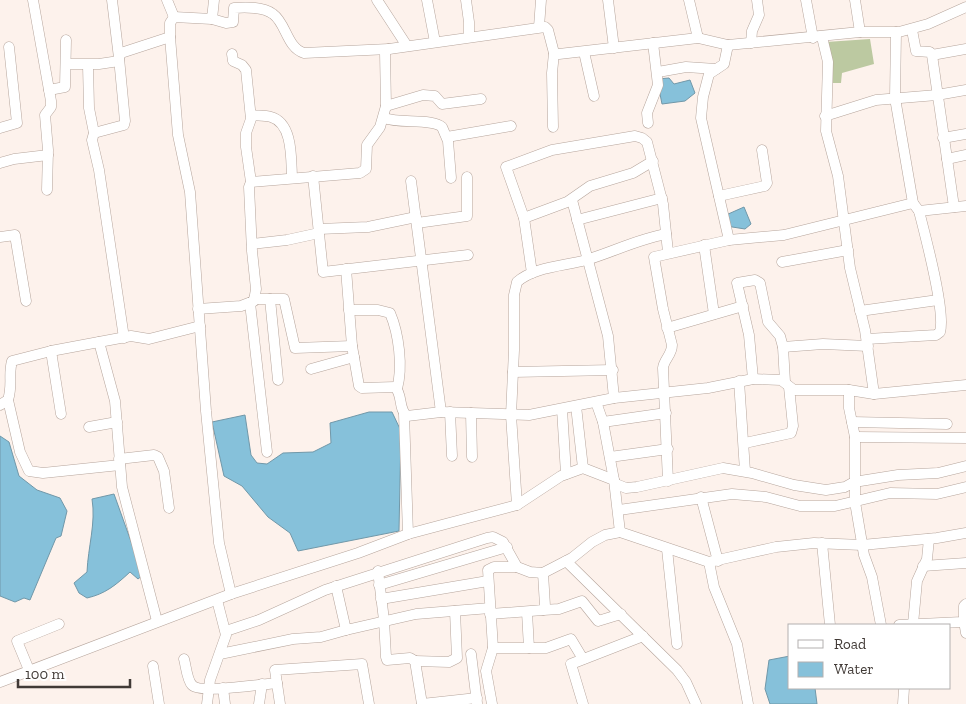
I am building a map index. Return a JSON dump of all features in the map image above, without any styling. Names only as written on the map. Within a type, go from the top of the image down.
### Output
[{"type":"street","points":[[33,0],[51,106],[45,115],[48,155],[47,190]]},
{"type":"street","points":[[94,133],[124,125],[125,121],[112,0]]},
{"type":"street","points":[[167,0],[174,18]]},
{"type":"street","points":[[212,19],[214,0]]},
{"type":"street","points":[[378,0],[407,46]]},
{"type":"street","points":[[427,0],[435,42]]},
{"type":"street","points":[[466,0],[468,37]]},
{"type":"street","points":[[539,27],[541,0]]},
{"type":"street","points":[[608,0],[614,48]]},
{"type":"street","points":[[689,0],[698,38]]},
{"type":"street","points":[[751,43],[752,31],[759,16],[757,0]]},
{"type":"street","points":[[806,0],[817,38],[828,62],[826,131],[838,176],[848,250],[868,343],[874,394]]},
{"type":"street","points":[[855,0],[860,32]]},
{"type":"street","points":[[554,53],[584,52],[698,38],[728,45],[817,38],[860,32],[896,32],[912,30],[963,5]]},
{"type":"street","points":[[174,18],[212,19],[226,23],[234,22],[234,8],[270,12],[275,16],[295,47],[304,53],[389,49],[539,27],[547,28],[554,53],[552,73],[553,127]]},
{"type":"street","points":[[174,18],[170,23],[170,37],[178,136],[190,192],[198,309],[219,543],[231,594]]},
{"type":"street","points":[[912,30],[916,51],[930,52],[932,55],[954,207]]},
{"type":"street","points":[[784,347],[868,343],[936,335],[942,328],[931,258],[916,207],[895,98],[896,32]]},
{"type":"street","points":[[66,64],[88,64],[119,59],[124,52],[170,37]]},
{"type":"street","points":[[49,90],[65,87],[66,40]]},
{"type":"street","points":[[648,123],[648,113],[658,85],[658,72],[653,43]]},
{"type":"street","points":[[728,45],[724,64],[709,74],[702,97],[701,118],[728,240]]},
{"type":"street","points":[[0,128],[17,123],[8,47]]},
{"type":"street","points":[[251,182],[364,171],[367,166],[367,145],[384,118],[386,106],[385,52],[389,49]]},
{"type":"street","points":[[932,55],[966,49]]},
{"type":"street","points":[[584,52],[594,96]]},
{"type":"street","points":[[232,54],[233,61],[242,65],[246,70],[250,115],[246,138],[251,182],[249,186],[256,289],[252,301],[267,452]]},
{"type":"street","points":[[88,64],[89,108],[94,133],[92,140],[100,170],[124,338]]},
{"type":"street","points":[[658,72],[686,67],[716,69]]},
{"type":"street","points":[[825,116],[852,106],[895,98],[938,95],[966,90]]},
{"type":"street","points":[[386,106],[423,94],[435,96],[442,104],[481,99]]},
{"type":"street","points":[[250,115],[271,117],[282,124],[290,148],[292,178]]},
{"type":"street","points":[[384,118],[396,122],[432,122],[442,127],[447,137],[451,178]]},
{"type":"street","points":[[447,137],[511,126]]},
{"type":"street","points":[[943,138],[966,134]]},
{"type":"street","points":[[532,273],[529,238],[506,167],[552,150],[635,136],[647,142],[653,161],[662,198],[668,252]]},
{"type":"street","points":[[719,196],[765,186],[767,183],[762,150]]},
{"type":"street","points":[[0,163],[14,159],[48,155]]},
{"type":"street","points":[[947,159],[966,155]]},
{"type":"street","points":[[524,218],[572,200],[590,186],[634,173],[653,161]]},
{"type":"street","points":[[314,176],[323,272],[468,255]]},
{"type":"street","points":[[252,244],[288,240],[319,231],[467,216],[467,177]]},
{"type":"street","points":[[411,181],[452,456]]},
{"type":"street","points":[[576,220],[662,198]]},
{"type":"street","points":[[572,200],[586,260],[608,336],[613,370],[614,398]]},
{"type":"street","points":[[668,481],[664,363],[672,351],[654,261],[657,254],[728,240],[784,235],[916,207],[966,206]]},
{"type":"street","points":[[517,505],[511,415],[514,295],[517,282],[532,273],[586,260],[653,236],[666,234]]},
{"type":"street","points":[[0,238],[15,235],[26,301]]},
{"type":"street","points":[[704,245],[714,314]]},
{"type":"street","points":[[782,262],[848,250]]},
{"type":"street","points":[[346,269],[352,346],[359,386],[362,388],[384,386],[397,389]]},
{"type":"street","points":[[745,443],[791,433],[793,426],[784,347],[780,336],[768,322],[758,281],[737,283],[743,306],[753,379]]},
{"type":"street","points":[[270,299],[278,380]]},
{"type":"street","points":[[198,309],[240,306],[252,301],[284,299],[295,348],[352,346]]},
{"type":"street","points":[[860,311],[938,300]]},
{"type":"street","points":[[667,328],[743,306]]},
{"type":"street","points":[[349,310],[378,310],[390,313],[399,364],[397,389],[404,414],[408,534]]},
{"type":"street","points":[[169,508],[164,471],[158,457],[154,455],[43,474],[29,471],[20,452],[4,402],[12,387],[10,369],[12,361],[99,342],[124,338],[149,339],[200,326]]},
{"type":"street","points":[[99,342],[112,386],[127,512],[157,621]]},
{"type":"street","points":[[51,351],[61,414]]},
{"type":"street","points":[[311,369],[354,357]]},
{"type":"street","points":[[513,372],[613,370]]},
{"type":"street","points":[[404,414],[425,415],[446,412],[511,415],[562,409],[614,398],[708,388],[753,379],[776,379],[794,390],[850,390],[874,394],[966,385]]},
{"type":"street","points":[[739,381],[745,443],[745,471]]},
{"type":"street","points":[[850,390],[849,408],[855,438],[854,492],[862,545],[872,577],[881,624]]},
{"type":"street","points":[[596,402],[603,422],[615,484],[620,532]]},
{"type":"street","points":[[576,406],[583,468]]},
{"type":"street","points":[[562,409],[566,474]]},
{"type":"street","points":[[472,413],[472,457]]},
{"type":"street","points":[[603,422],[666,413]]},
{"type":"street","points":[[89,427],[116,422]]},
{"type":"street","points":[[852,422],[947,424]]},
{"type":"street","points":[[855,438],[966,438]]},
{"type":"street","points":[[610,457],[668,449]]},
{"type":"street","points":[[618,508],[664,505],[701,497],[732,494],[766,498],[814,508],[898,475],[938,473],[966,466]]},
{"type":"street","points":[[0,682],[157,621],[218,604],[231,594],[358,553],[408,534],[517,505],[566,474],[583,468],[626,488],[668,481],[722,468],[745,471],[794,485],[826,490],[845,487],[854,492],[937,494],[966,487]]},
{"type":"street","points":[[701,497],[714,562],[714,587],[737,644],[748,704]]},
{"type":"street","points":[[492,704],[486,671],[493,648],[488,581],[489,568],[517,567],[530,572],[544,573],[569,560],[583,548],[605,535],[620,532],[667,549],[714,562],[776,547],[822,543],[862,545],[929,539],[966,533]]},
{"type":"street","points":[[225,626],[259,620],[336,586],[378,571],[487,538],[498,539],[507,547],[517,567]]},
{"type":"street","points":[[929,539],[929,552],[917,581],[913,624],[964,621]]},
{"type":"street","points":[[822,543],[830,624]]},
{"type":"street","points":[[380,584],[507,547]]},
{"type":"street","points":[[667,549],[677,644]]},
{"type":"street","points":[[569,560],[680,674],[696,704]]},
{"type":"street","points":[[923,566],[966,563]]},
{"type":"street","points":[[378,571],[387,660],[410,658],[415,661],[449,662],[457,658],[455,611]]},
{"type":"street","points":[[543,610],[545,606],[544,573]]},
{"type":"street","points":[[381,599],[488,581]]},
{"type":"street","points":[[336,586],[346,630]]},
{"type":"street","points":[[220,654],[293,638],[321,637],[384,620],[455,611],[527,612],[560,609],[582,601],[598,621],[621,614]]},
{"type":"street","points":[[207,704],[225,626],[218,604]]},
{"type":"street","points":[[966,604],[964,606],[966,633]]},
{"type":"street","points":[[527,612],[529,648]]},
{"type":"street","points":[[29,670],[17,641],[60,624]]},
{"type":"street","points":[[583,704],[571,664],[643,636]]},
{"type":"street","points":[[493,648],[546,648],[571,639],[583,659]]},
{"type":"street","points":[[415,661],[422,704],[477,701],[471,654]]},
{"type":"street","points":[[184,659],[190,684],[194,687],[209,689],[277,684]]},
{"type":"street","points":[[280,704],[275,670],[362,664],[368,704]]},
{"type":"street","points":[[153,666],[159,704]]},
{"type":"street","points":[[259,704],[262,684]]},
{"type":"street","points":[[223,688],[225,704]]},
{"type":"street","points":[[903,704],[904,689]]},
{"type":"green space","points":[[870,39],[874,64],[842,73],[841,83],[830,83],[826,42]]},
{"type":"water","points":[[669,78],[674,84],[690,80],[695,93],[685,101],[662,104],[657,79]]},
{"type":"water","points":[[744,207],[751,224],[745,229],[726,226],[726,215]]},
{"type":"water","points":[[369,412],[392,412],[401,431],[399,531],[298,551],[290,533],[268,517],[242,486],[224,476],[212,422],[245,415],[251,455],[257,463],[267,464],[283,453],[313,452],[331,443],[330,423]]},
{"type":"water","points":[[0,436],[9,442],[19,476],[37,490],[60,498],[67,511],[61,536],[56,538],[30,600],[24,598],[15,602],[0,596]]},
{"type":"water","points":[[114,494],[143,575],[138,579],[130,572],[110,588],[87,598],[79,593],[74,583],[87,572],[92,526],[92,499]]},
{"type":"water","points":[[788,656],[788,689],[815,689],[817,704],[770,704],[765,689],[769,660]]}]
